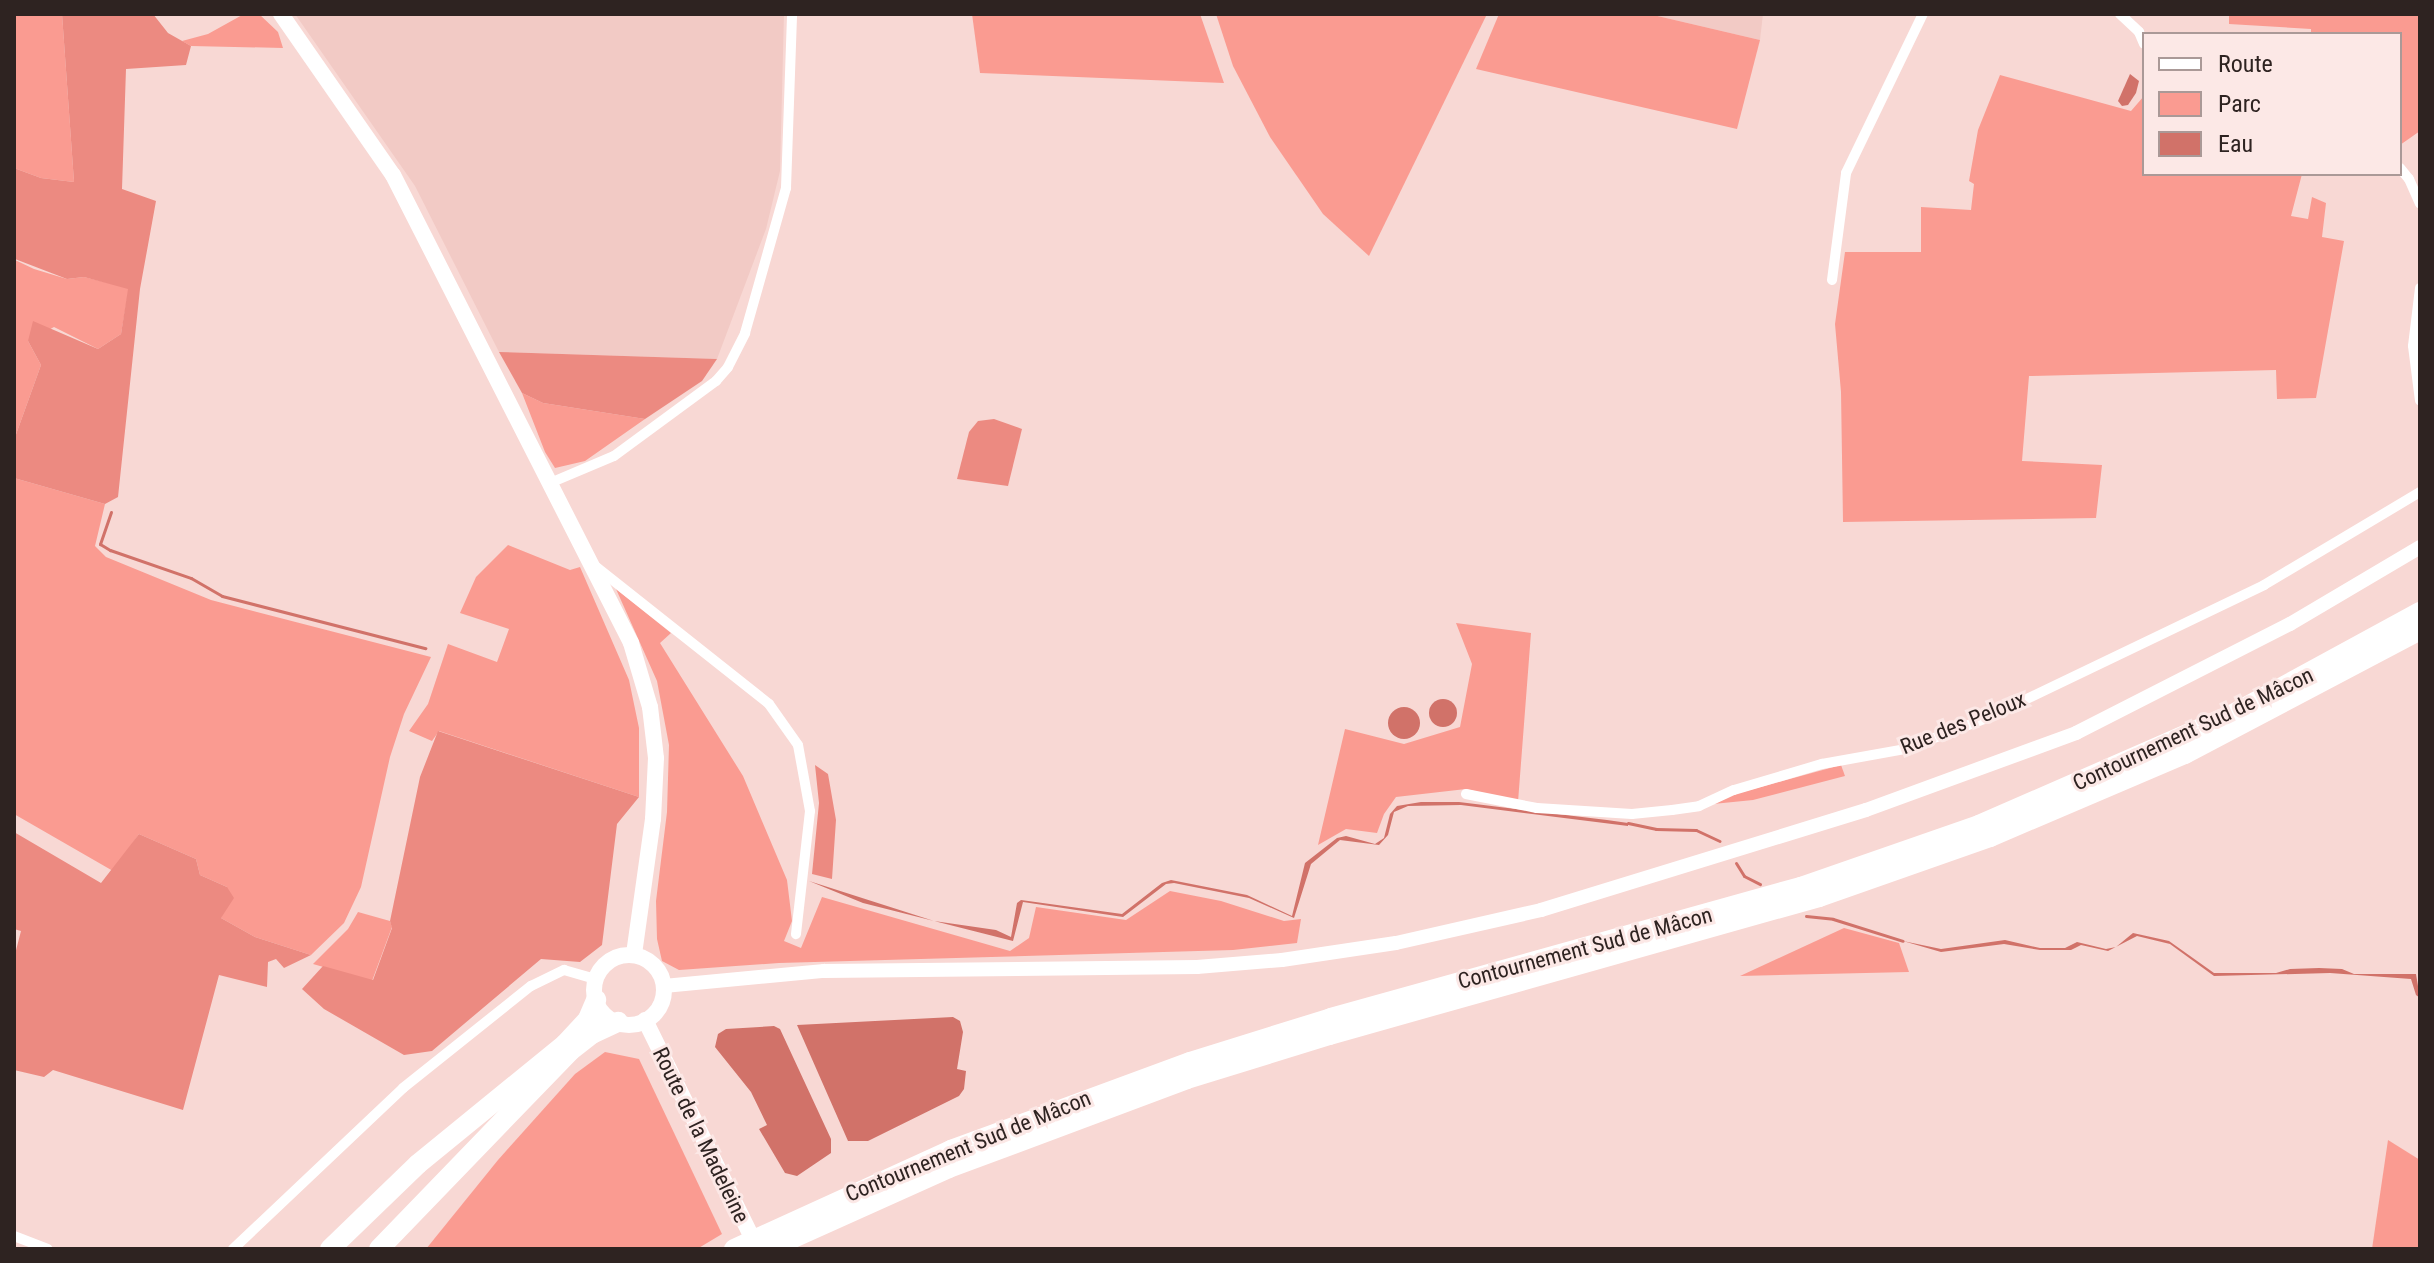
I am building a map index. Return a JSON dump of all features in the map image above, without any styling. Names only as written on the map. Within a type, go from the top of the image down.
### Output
[{"type":"highway","name":"Contournement Sud de Mâcon","points":[[734,1249],[951,1150],[1071,1103],[1190,1062],[1331,1018],[1801,887],[1979,825],[2078,785],[2231,715],[2420,612]]},
{"type":"highway","name":"Contournement Sud de Mâcon","points":[[769,1249],[949,1168],[1175,1083],[1342,1031],[1790,906],[1965,847],[2085,799],[2197,748],[2420,630]]},
{"type":"highway","points":[[330,1249],[418,1164],[565,1044],[588,1019],[596,990]]},
{"type":"highway","points":[[379,1249],[570,1051],[592,1034],[618,1022]]},
{"type":"main road","points":[[281,14],[393,175],[631,643],[654,727],[653,819],[634,955]]},
{"type":"main road","points":[[664,986],[824,971],[1197,967],[1282,960],[1396,943],[1527,913],[1797,833],[2076,733],[2290,624],[2420,547]]},
{"type":"main road","points":[[634,955],[651,962],[664,986],[660,1006],[645,1020],[618,1022],[602,1011],[596,990],[610,960],[634,955]]},
{"type":"main road","name":"Route de la Madeleine","points":[[645,1020],[757,1249]]},
{"type":"street","points":[[550,483],[614,456],[716,381],[728,367],[745,333],[786,188],[792,14]]},
{"type":"street","points":[[1832,280],[1846,173],[1923,14]]},
{"type":"street","points":[[2120,14],[2139,32],[2142,39]]},
{"type":"street","points":[[2402,170],[2420,204]]},
{"type":"street","points":[[2420,288],[2413,346],[2420,401]]},
{"type":"street","name":"Rue des Peloux","points":[[1466,794],[1537,808],[1632,814],[1672,810],[1699,806],[1734,790],[1822,764],[1905,749],[1987,718],[2264,585],[2420,492]]},
{"type":"street","points":[[594,565],[769,704],[798,745],[810,811],[796,934]]},
{"type":"street","points":[[233,1249],[403,1088],[531,986],[564,970],[596,990]]},
{"type":"street","points":[[14,1236],[48,1249]]},
{"type":"shaded area","points":[[62,14],[153,14],[168,33],[191,46],[186,65],[126,69],[122,189],[156,201],[140,289],[118,497],[105,504],[14,478],[14,440],[41,365],[28,341],[33,321],[98,349],[121,334],[128,289],[84,277],[67,279],[15,259],[14,168],[41,178],[74,182]]},
{"type":"shaded area","points":[[295,14],[784,14],[780,171],[766,229],[717,359],[499,352],[415,186]]},
{"type":"shaded area","points":[[1649,14],[1763,14],[1760,40]]},
{"type":"shaded area","points":[[499,352],[717,359],[702,381],[645,419],[543,403],[522,393]]},
{"type":"shaded area","points":[[994,419],[1022,429],[1008,486],[957,479],[969,432],[978,421]]},
{"type":"shaded area","points":[[438,731],[639,797],[617,824],[602,945],[580,962],[541,959],[432,1051],[404,1055],[324,1009],[302,989],[323,966],[373,980],[392,928],[390,921],[420,777]]},
{"type":"shaded area","points":[[815,765],[828,774],[836,820],[832,879],[812,874],[819,803]]},
{"type":"shaded area","points":[[14,832],[101,883],[139,834],[196,859],[200,875],[227,887],[234,898],[221,918],[255,937],[311,955],[284,968],[276,959],[268,962],[267,987],[219,975],[183,1110],[53,1070],[44,1077],[14,1070],[14,958],[21,931],[14,929]]},
{"type":"green space","points":[[14,14],[62,14],[74,182],[41,178],[14,168]]},
{"type":"green space","points":[[244,14],[259,14],[278,32],[283,48],[191,46],[182,41],[208,34]]},
{"type":"green space","points":[[972,14],[1200,14],[1224,83],[980,73]]},
{"type":"green space","points":[[1216,14],[1487,14],[1369,256],[1323,214],[1270,137],[1233,66]]},
{"type":"green space","points":[[1499,14],[1649,14],[1760,40],[1737,129],[1476,69]]},
{"type":"green space","points":[[2229,14],[2420,14],[2420,131],[2402,144],[2402,32],[2311,32],[2311,29],[2229,24]]},
{"type":"green space","points":[[2000,75],[2131,111],[2142,98],[2142,176],[2301,176],[2291,216],[2308,219],[2312,197],[2326,203],[2322,237],[2344,241],[2316,398],[2277,399],[2276,370],[2029,376],[2022,461],[2102,465],[2096,518],[1843,522],[1841,392],[1835,324],[1845,252],[1921,252],[1921,207],[1971,210],[1974,184],[1969,181],[1978,130]]},
{"type":"green space","points":[[14,255],[15,260],[34,269],[67,279],[84,277],[129,288],[121,334],[98,349],[54,327],[28,341],[41,365],[14,440]]},
{"type":"green space","points":[[522,393],[543,403],[645,419],[585,461],[555,468],[545,452]]},
{"type":"green space","points":[[14,478],[105,504],[95,546],[106,557],[211,600],[431,657],[404,714],[390,757],[361,887],[344,923],[311,955],[255,937],[221,918],[227,887],[200,875],[196,859],[139,834],[113,871],[14,814]]},
{"type":"green space","points":[[508,545],[570,570],[580,567],[629,680],[639,728],[639,797],[439,731],[432,741],[409,731],[428,704],[448,644],[497,662],[509,629],[460,613],[476,577]]},
{"type":"green space","points":[[616,589],[671,633],[660,643],[743,776],[787,880],[792,921],[784,941],[801,948],[822,897],[1010,951],[1029,938],[1036,907],[1126,920],[1170,891],[1221,901],[1284,921],[1301,919],[1297,943],[1233,950],[779,963],[679,970],[662,961],[657,939],[656,901],[667,812],[669,745],[657,681]]},
{"type":"green space","points":[[1456,623],[1531,633],[1518,802],[1466,789],[1396,797],[1384,814],[1377,833],[1346,829],[1318,845],[1345,729],[1404,744],[1460,727],[1472,664]]},
{"type":"green space","points":[[1841,765],[1845,776],[1753,800],[1713,804],[1735,794]]},
{"type":"green space","points":[[358,912],[390,921],[392,927],[372,981],[313,964],[348,929]]},
{"type":"green space","points":[[1844,928],[1899,943],[1909,972],[1740,976]]},
{"type":"green space","points":[[605,1052],[639,1059],[722,1234],[697,1249],[426,1249],[498,1160],[575,1074]]},
{"type":"green space","points":[[2388,1140],[2420,1160],[2420,1249],[2372,1249]]},
{"type":"water","points":[[2130,74],[2139,81],[2136,93],[2128,105],[2122,106],[2118,101]]},
{"type":"water","points":[[1443,699],[1453,703],[1457,713],[1453,723],[1443,727],[1433,723],[1429,713],[1433,703]]},
{"type":"water","points":[[1404,707],[1415,712],[1420,723],[1415,734],[1404,739],[1393,734],[1388,723],[1393,712]]},
{"type":"water","points":[[1421,802],[1459,802],[1628,823],[1628,826],[1461,805],[1408,806],[1394,812],[1388,835],[1379,845],[1340,840],[1311,864],[1294,918],[1249,898],[1174,883],[1166,884],[1123,917],[1023,902],[1013,941],[934,921],[996,930],[1011,937],[1017,903],[1021,900],[1122,914],[1162,883],[1171,880],[1247,895],[1292,916],[1305,863],[1337,838],[1346,836],[1375,844],[1384,838],[1390,814],[1397,806]]},
{"type":"water","points":[[809,881],[934,921],[863,903]]},
{"type":"water","points":[[2133,933],[2169,941],[2214,973],[2276,973],[2319,968],[2342,969],[2354,974],[2416,974],[2420,998],[2411,979],[2330,973],[2214,976],[2170,944],[2137,936],[2116,947]]},
{"type":"water","points":[[2005,940],[2040,948],[2065,948],[2077,942],[2106,949],[2116,947],[2108,951],[2081,945],[2071,950],[2040,950],[2004,944],[1941,952],[1903,941],[1941,949]]},
{"type":"water","points":[[953,1017],[960,1021],[963,1032],[957,1069],[966,1071],[964,1089],[959,1096],[868,1141],[848,1141],[797,1025]]},
{"type":"water","points":[[774,1026],[780,1029],[831,1139],[831,1153],[797,1176],[785,1173],[759,1129],[767,1125],[751,1092],[715,1047],[718,1034],[726,1029]]},
{"type":"waterway","points":[[111,512],[100,544],[110,550],[191,578],[222,596],[425,648]]},
{"type":"waterway","points":[[1628,823],[1656,829],[1696,830],[1720,841]]},
{"type":"waterway","points":[[1736,863],[1744,876],[1760,884]]},
{"type":"waterway","points":[[1806,916],[1833,919],[1903,941]]}]
